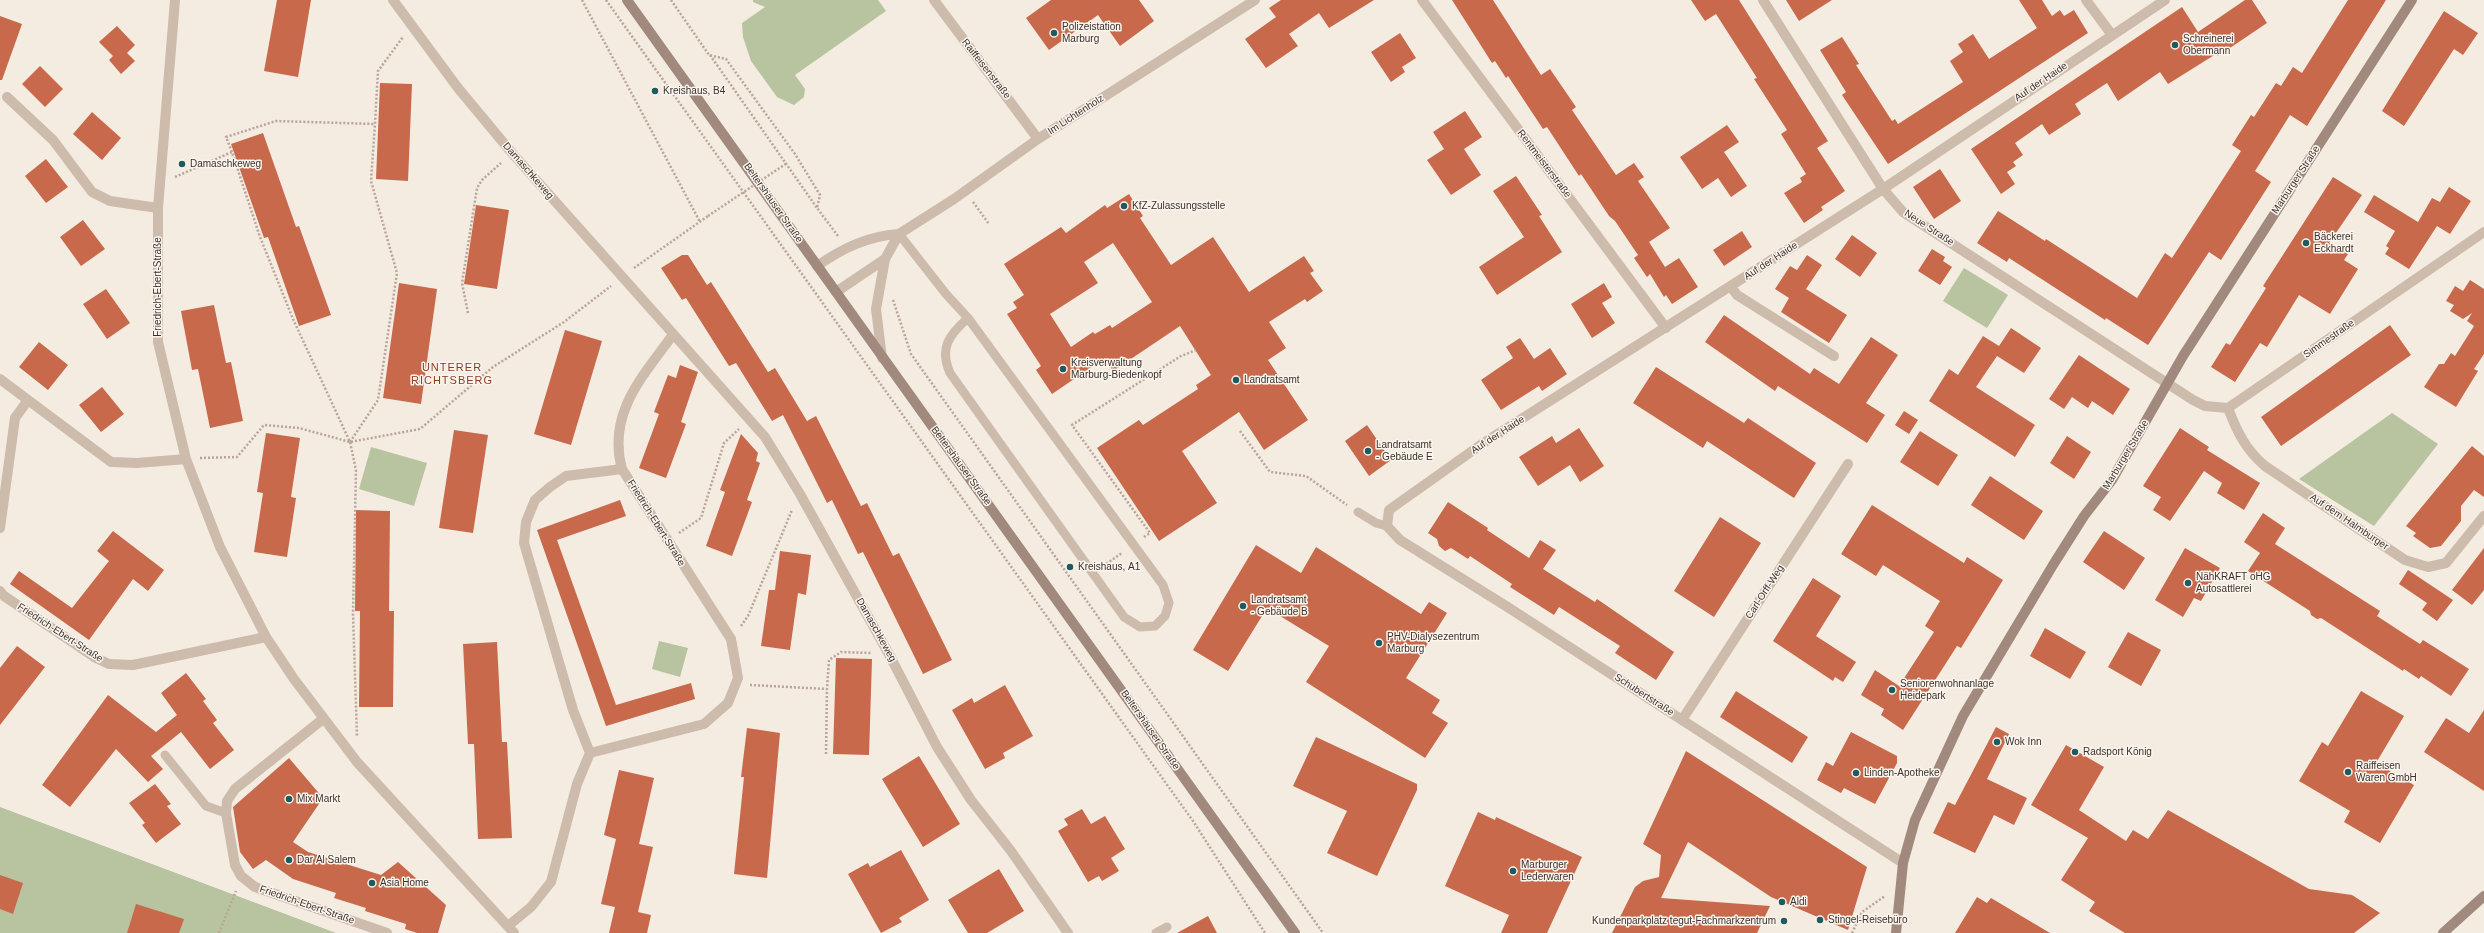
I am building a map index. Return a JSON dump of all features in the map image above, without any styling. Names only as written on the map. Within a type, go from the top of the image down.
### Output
[{"type":"main road","name":"Beltershäuser Straße","points":[[627,0],[818,266],[882,358],[1039,573],[1246,867],[1295,933]]},
{"type":"main road","name":"Marburger Straße","points":[[1896,933],[1903,863],[1915,820],[1963,716],[2053,565],[2084,516],[2112,480],[2183,356],[2412,0]]},
{"type":"main road","points":[[2443,933],[2484,896]]},
{"type":"street","name":"Friedrich-Ebert-Straße","points":[[175,0],[158,208],[158,342],[186,459],[220,547],[266,637],[323,719],[357,762],[511,930],[551,882],[577,784],[590,753],[573,710],[524,543],[526,522],[535,500],[566,476],[622,469],[731,639],[738,678],[728,703],[704,724],[590,753]]},
{"type":"street","name":"Damaschkeweg","points":[[393,0],[458,88],[512,153],[672,336],[764,437],[800,494],[891,658],[937,747],[971,800],[1011,851],[1068,933]]},
{"type":"street","name":"Raiffeisenstraße","points":[[934,0],[1038,139]]},
{"type":"street","name":"Im Lichtenholz","points":[[882,358],[876,309],[885,259],[900,234],[1038,139],[1255,0]]},
{"type":"street","name":"Rentmeisterstraße","points":[[1422,0],[1666,328]]},
{"type":"street","name":"Neue Straße","points":[[1763,0],[1883,189],[1904,212],[2168,384]]},
{"type":"street","points":[[2086,0],[2112,35]]},
{"type":"street","name":"Auf der Haide","points":[[1388,526],[1389,510],[1482,444],[1883,189],[2165,0]]},
{"type":"street","points":[[7,97],[53,140],[92,192],[110,201],[158,208]]},
{"type":"street","name":"Simmestraße","points":[[2228,408],[2484,232]]},
{"type":"street","points":[[818,266],[846,248],[881,235],[900,234]]},
{"type":"street","name":"Im Lichtenholz","points":[[836,292],[885,259]]},
{"type":"street","points":[[1731,287],[1737,295],[1834,356]]},
{"type":"street","points":[[622,469],[617,451],[619,431],[625,406],[637,384],[672,336]]},
{"type":"street","points":[[0,379],[111,462],[137,463],[186,459]]},
{"type":"street","points":[[2168,384],[2205,406],[2228,408]]},
{"type":"street","points":[[0,528],[15,418],[28,400]]},
{"type":"street","name":"Auf dem Halmburger","points":[[2228,408],[2235,427],[2252,455],[2405,560],[2428,567],[2446,563],[2484,516]]},
{"type":"street","name":"Carl-Orff-Weg","points":[[1682,720],[1848,464]]},
{"type":"street","name":"Schubertstraße","points":[[1388,526],[1400,540],[1903,863]]},
{"type":"street","name":"Friedrich-Ebert-Straße","points":[[0,591],[4,596],[89,653],[109,664],[133,664],[266,637]]},
{"type":"street","name":"Friedrich-Ebert-Straße","points":[[323,719],[234,789],[227,801],[226,813],[234,865],[241,876],[255,887],[387,933]]},
{"type":"lane","points":[[900,234],[946,294],[968,318],[1163,585],[1169,603],[1165,616],[1155,626],[1140,628],[1124,617],[1094,572],[950,373],[945,362],[944,349],[958,327],[968,318]]},
{"type":"lane","points":[[1358,512],[1376,523],[1388,526]]},
{"type":"lane","points":[[165,755],[206,806],[226,813]]},
{"type":"lane","points":[[1156,933],[1167,927]]},
{"type":"path","points":[[582,0],[700,222]]},
{"type":"path","points":[[606,0],[1193,821],[1265,933]]},
{"type":"path","points":[[671,0],[846,248]]},
{"type":"path","points":[[350,442],[378,400],[397,273],[371,181],[378,72],[411,25]]},
{"type":"path","points":[[710,55],[726,59],[795,154],[820,195],[817,208]]},
{"type":"path","points":[[357,762],[353,614],[356,470],[350,442],[293,319],[260,237],[226,137],[276,121],[375,124]]},
{"type":"path","points":[[160,183],[232,152]]},
{"type":"path","points":[[468,313],[462,283],[477,188],[482,180],[512,153]]},
{"type":"path","points":[[186,459],[237,457],[264,426],[299,428],[350,442],[420,429],[492,367],[564,322],[622,277],[708,216],[787,163]]},
{"type":"path","points":[[964,191],[989,224]]},
{"type":"path","points":[[879,290],[894,300],[910,354],[1323,933]]},
{"type":"path","points":[[1075,585],[1150,533],[1072,425],[1181,356],[1196,350]]},
{"type":"path","points":[[667,541],[701,518],[724,443],[748,419]]},
{"type":"path","points":[[1240,430],[1270,472],[1306,476],[1358,512]]},
{"type":"path","points":[[731,639],[748,616],[800,494]]},
{"type":"path","points":[[826,754],[829,660],[841,652],[872,653],[885,662],[891,658]]},
{"type":"path","points":[[736,682],[755,687],[827,689]]},
{"type":"path","points":[[219,933],[241,876]]},
{"type":"path","points":[[1852,933],[1862,912],[1881,898],[1899,892]]},
{"type":"green space","points":[[753,0],[878,0],[886,11],[795,75],[805,89],[804,97],[794,105],[777,97],[751,61],[743,37],[742,23],[765,7],[753,2]]},
{"type":"green space","points":[[1964,268],[2008,295],[1987,328],[1943,301]]},
{"type":"green space","points":[[2392,413],[2438,444],[2374,526],[2299,479]]},
{"type":"green space","points":[[371,447],[427,463],[414,506],[359,489]]},
{"type":"green space","points":[[659,641],[688,648],[680,677],[652,669]]},
{"type":"green space","points":[[0,807],[336,933],[0,933]]},
{"type":"building","points":[[277,0],[311,0],[298,77],[264,71]]},
{"type":"building","name":"Polizeistation Marburg","points":[[1051,0],[1139,0],[1154,21],[1120,46],[1098,15],[1049,50],[1026,18]]},
{"type":"building","points":[[1281,0],[1374,0],[1329,28],[1319,13],[1289,34],[1298,46],[1266,68],[1245,39],[1276,17],[1269,8]]},
{"type":"building","points":[[1452,0],[1493,0],[1541,75],[1550,69],[1576,107],[1572,110],[1616,175],[1634,163],[1644,177],[1638,181],[1670,228],[1649,242],[1665,267],[1679,258],[1698,287],[1672,304],[1666,295],[1664,297],[1650,274],[1647,277],[1634,258],[1638,255],[1615,221],[1609,216],[1581,174],[1579,176],[1547,127],[1543,129],[1508,76],[1506,78],[1495,61],[1492,63]]},
{"type":"building","points":[[1691,0],[1739,0],[1828,141],[1817,148],[1845,191],[1821,207],[1823,210],[1804,223],[1784,193],[1802,182],[1800,178],[1806,174],[1781,134],[1787,130],[1754,79],[1757,78],[1716,14],[1705,21]]},
{"type":"building","points":[[1786,0],[1832,0],[1799,21]]},
{"type":"building","points":[[2019,0],[2042,0],[2052,16],[2060,10],[2064,16],[2074,10],[2088,33],[1888,164],[1842,95],[1846,92],[1820,50],[1842,37],[1859,64],[1856,65],[1892,121],[1895,119],[1898,124],[1963,82],[1950,61],[1963,52],[1958,44],[1973,34],[1989,59],[2037,28]]},
{"type":"building","points":[[2245,0],[2252,0],[2267,23],[2218,56],[2216,54],[2168,84],[2160,72],[2118,101],[2107,83],[2075,104],[2081,114],[2049,135],[2042,124],[2015,143],[2023,155],[2013,162],[2016,166],[2007,172],[2015,184],[2001,194],[1971,149],[2182,7],[2198,32]]},
{"type":"building","points":[[2348,0],[2386,0],[2307,126],[2290,115],[2255,171],[2271,182],[2221,260],[2209,252],[2148,345],[2106,318],[2105,320],[2009,258],[2007,262],[1977,243],[1998,211],[2045,241],[2046,239],[2137,298],[2165,253],[2172,258],[2241,151],[2232,145],[2251,115],[2254,117],[2276,83],[2281,86],[2293,67],[2302,73]]},
{"type":"building","points":[[2444,11],[2478,33],[2463,55],[2454,49],[2404,126],[2382,111]]},
{"type":"building","points":[[0,16],[22,24],[2,80],[0,80]]},
{"type":"building","points":[[117,26],[135,45],[127,53],[135,61],[121,74],[109,60],[113,56],[99,42]]},
{"type":"building","points":[[1400,33],[1416,58],[1402,67],[1405,72],[1391,82],[1371,52]]},
{"type":"building","points":[[40,66],[63,89],[45,107],[22,84]]},
{"type":"building","points":[[380,83],[412,84],[408,181],[376,179]]},
{"type":"building","points":[[1465,111],[1482,137],[1464,149],[1481,175],[1451,195],[1427,160],[1444,149],[1433,132]]},
{"type":"building","points":[[92,112],[121,138],[102,160],[73,134]]},
{"type":"building","points":[[1727,125],[1739,142],[1724,152],[1747,186],[1731,197],[1718,178],[1702,189],[1680,157]]},
{"type":"building","points":[[263,133],[296,227],[299,226],[331,315],[299,326],[268,237],[264,238],[231,144]]},
{"type":"building","points":[[46,159],[68,187],[46,203],[25,176]]},
{"type":"building","points":[[1940,169],[1961,201],[1934,219],[1913,187]]},
{"type":"building","points":[[1516,176],[1542,215],[1539,216],[1562,252],[1497,295],[1479,267],[1524,237],[1493,191]]},
{"type":"building","points":[[2333,177],[2362,195],[2329,243],[2348,254],[2344,260],[2358,269],[2330,314],[2299,295],[2267,347],[2260,343],[2235,382],[2211,367],[2226,343],[2230,345],[2266,288],[2263,286]]},
{"type":"building","points":[[2449,187],[2471,201],[2450,234],[2437,226],[2409,269],[2385,254],[2389,248],[2386,246],[2395,231],[2364,212],[2374,195],[2418,222],[2432,198],[2440,202]]},
{"type":"building","name":"Kreisverwaltung Marburg-Biedenkopf","points":[[1129,194],[1143,216],[1140,218],[1171,265],[1213,237],[1249,292],[1304,256],[1314,271],[1310,273],[1323,291],[1307,302],[1305,299],[1269,322],[1286,348],[1268,360],[1308,420],[1264,450],[1239,412],[1182,451],[1217,503],[1159,541],[1097,448],[1139,420],[1143,425],[1198,389],[1196,385],[1211,375],[1180,326],[1113,371],[1105,358],[1052,394],[1036,370],[1041,366],[1007,314],[1017,308],[1013,302],[1024,295],[1004,264],[1061,227],[1066,233],[1105,205],[1107,208]],"holes":[[[1113,243],[1152,302],[1112,328],[1110,325],[1095,334],[1093,332],[1071,347],[1050,314],[1098,283],[1084,262]]]},
{"type":"building","points":[[476,205],[509,210],[497,289],[464,284]]},
{"type":"building","points":[[83,220],[105,249],[81,266],[60,237]]},
{"type":"building","points":[[1742,231],[1752,247],[1724,266],[1713,250]]},
{"type":"building","points":[[1852,235],[1877,253],[1860,277],[1835,259]]},
{"type":"building","points":[[1932,249],[1945,257],[1943,261],[1952,267],[1940,285],[1918,271]]},
{"type":"building","points":[[682,255],[688,255],[707,285],[711,282],[768,372],[775,368],[807,421],[816,416],[861,506],[867,503],[893,556],[899,553],[952,660],[923,674],[863,552],[858,554],[832,500],[827,503],[783,415],[772,421],[736,363],[729,366],[686,298],[682,300],[661,268]]},
{"type":"building","points":[[1807,255],[1822,265],[1806,289],[1847,315],[1829,343],[1781,312],[1789,298],[1775,289],[1790,266],[1797,270]]},
{"type":"building","points":[[2470,280],[2484,289],[2484,354],[2474,369],[2478,371],[2456,407],[2424,387],[2439,364],[2444,364],[2451,353],[2455,356],[2474,326],[2467,321],[2472,313],[2463,319],[2450,311],[2454,305],[2446,301],[2455,286],[2463,291]]},
{"type":"building","points":[[399,283],[437,289],[421,404],[383,398]]},
{"type":"building","points":[[1604,283],[1612,297],[1602,303],[1615,323],[1592,338],[1571,304]]},
{"type":"building","points":[[106,289],[130,323],[107,339],[83,304]]},
{"type":"building","points":[[214,305],[226,363],[231,362],[243,421],[210,428],[198,369],[192,370],[181,311]]},
{"type":"building","points":[[1724,315],[1810,374],[1814,368],[1839,384],[1871,337],[1898,355],[1866,403],[1885,415],[1867,443],[1778,386],[1775,391],[1705,342]]},
{"type":"building","points":[[2390,325],[2411,355],[2281,446],[2261,417]]},
{"type":"building","points":[[2011,328],[2041,348],[2024,373],[1997,356],[1976,387],[2035,425],[2015,457],[1929,401],[1949,369],[1958,375],[1983,336],[1999,346]]},
{"type":"building","points":[[565,330],[602,341],[571,445],[534,434]]},
{"type":"building","points":[[1520,338],[1534,359],[1550,348],[1567,374],[1542,391],[1539,386],[1501,410],[1481,380],[1513,358],[1506,347]]},
{"type":"building","points":[[39,342],[68,365],[48,390],[19,367]]},
{"type":"building","points":[[2079,355],[2130,389],[2113,415],[2092,401],[2088,408],[2072,397],[2064,409],[2049,399]]},
{"type":"building","points":[[680,365],[698,372],[681,422],[686,424],[666,478],[639,468],[659,414],[654,412],[668,375],[676,378]]},
{"type":"building","points":[[1656,367],[1744,423],[1748,418],[1816,463],[1794,498],[1707,441],[1703,448],[1633,403]]},
{"type":"building","points":[[102,387],[124,414],[101,432],[79,405]]},
{"type":"building","points":[[1904,411],[1918,420],[1909,434],[1895,425]]},
{"type":"building","name":"Landratsamt - Gebäude E","points":[[1367,425],[1391,460],[1369,476],[1345,441]]},
{"type":"building","points":[[1579,428],[1604,466],[1580,482],[1570,465],[1538,486],[1519,457],[1552,436],[1556,443]]},
{"type":"building","points":[[2180,428],[2209,447],[2207,450],[2260,483],[2244,510],[2217,493],[2222,483],[2204,471],[2170,521],[2153,510],[2161,497],[2143,486]]},
{"type":"building","points":[[454,430],[488,435],[473,533],[439,528]]},
{"type":"building","points":[[1920,431],[1958,455],[1938,486],[1900,462]]},
{"type":"building","points":[[266,433],[300,438],[291,497],[296,498],[287,557],[254,552],[263,493],[257,492]]},
{"type":"building","points":[[741,434],[758,453],[756,461],[760,463],[747,500],[752,502],[732,556],[706,546],[725,492],[720,490]]},
{"type":"building","points":[[2067,436],[2091,452],[2074,479],[2050,463]]},
{"type":"building","points":[[2472,446],[2484,456],[2484,497],[2474,490],[2461,506],[2461,521],[2441,546],[2430,548],[2413,536],[2416,533],[2406,526]]},
{"type":"building","points":[[1990,476],[2043,511],[2024,540],[1971,505]]},
{"type":"building","points":[[620,500],[626,516],[557,540],[616,705],[691,683],[695,699],[606,726],[537,530]]},
{"type":"building","points":[[1448,502],[1488,528],[1487,530],[1529,558],[1540,540],[1556,550],[1543,569],[1595,602],[1597,599],[1674,652],[1656,680],[1615,653],[1620,646],[1559,607],[1554,615],[1510,587],[1512,584],[1470,556],[1468,559],[1451,548],[1445,551],[1439,546],[1437,539],[1428,533]]},
{"type":"building","points":[[1872,505],[1964,563],[1967,557],[2003,580],[1961,648],[1957,646],[1903,730],[1881,715],[1884,709],[1861,695],[1875,670],[1899,686],[1934,632],[1925,626],[1940,601],[1883,565],[1876,576],[1841,554]]},
{"type":"building","points":[[356,510],[390,511],[389,611],[394,611],[393,707],[359,707],[360,611],[355,611]]},
{"type":"building","points":[[2263,513],[2285,528],[2275,544],[2380,611],[2377,616],[2406,635],[2420,644],[2423,640],[2469,669],[2451,696],[2421,676],[2419,679],[2404,669],[2403,671],[2321,618],[2317,619],[2311,615],[2310,611],[2248,571],[2260,553],[2244,542]]},
{"type":"building","points":[[1720,517],[1761,543],[1714,617],[1674,591]]},
{"type":"building","points":[[113,531],[164,570],[148,591],[133,579],[89,640],[10,584],[19,571],[72,608],[109,561],[97,551]]},
{"type":"building","points":[[2104,531],[2145,558],[2124,590],[2083,562]]},
{"type":"building","points":[[1256,545],[1301,573],[1316,547],[1421,614],[1429,602],[1447,613],[1406,678],[1440,700],[1432,713],[1448,723],[1425,758],[1306,682],[1329,646],[1267,608],[1228,671],[1193,650]]},
{"type":"building","name":"NähKRAFT oHG Autosattlerei","points":[[2185,548],[2220,568],[2201,601],[2194,598],[2183,617],[2155,600]]},
{"type":"building","points":[[2484,548],[2484,590],[2472,605],[2452,590]]},
{"type":"building","points":[[780,551],[811,555],[806,595],[798,593],[790,650],[761,646],[769,590],[775,590]]},
{"type":"building","points":[[2408,570],[2453,600],[2437,621],[2422,610],[2427,603],[2399,584]]},
{"type":"building","points":[[1813,578],[1841,596],[1816,636],[1856,662],[1843,682],[1835,677],[1833,681],[1773,641]]},
{"type":"building","points":[[2045,628],[2086,652],[2070,679],[2030,656]]},
{"type":"building","points":[[2128,632],[2161,650],[2141,686],[2108,667]]},
{"type":"building","points":[[497,642],[502,742],[507,742],[512,838],[478,839],[474,744],[468,744],[463,644]]},
{"type":"building","points":[[17,646],[45,667],[0,725],[0,668]]},
{"type":"building","points":[[836,658],[872,659],[869,755],[833,754]]},
{"type":"building","points":[[186,673],[206,699],[203,701],[217,720],[213,723],[234,750],[210,769],[181,732],[151,756],[163,769],[148,782],[116,749],[70,807],[42,785],[108,695],[156,732],[177,715],[161,693]]},
{"type":"building","points":[[1005,685],[1033,736],[1003,753],[1005,758],[985,769],[952,710],[972,698],[974,703]]},
{"type":"building","points":[[1736,691],[1808,737],[1792,763],[1720,717]]},
{"type":"building","name":"Raiffeisen Waren GmbH","points":[[2361,691],[2404,716],[2376,763],[2414,785],[2380,843],[2344,822],[2350,811],[2299,781],[2322,742],[2328,746]]},
{"type":"building","points":[[2484,710],[2484,791],[2424,752],[2446,718],[2469,733]]},
{"type":"building","points":[[1996,727],[2009,734],[1987,779],[2027,798],[2014,825],[1994,815],[1975,853],[1933,833],[1948,802],[1955,805]]},
{"type":"building","points":[[747,728],[780,733],[767,878],[734,874],[744,777],[741,777]]},
{"type":"building","name":"Linden-Apotheke","points":[[1851,732],[1897,756],[1897,763],[1875,804],[1844,788],[1841,793],[1817,780],[1826,762],[1833,766]]},
{"type":"building","points":[[1316,737],[1417,784],[1417,790],[1377,876],[1327,853],[1347,811],[1293,786]]},
{"type":"building","points":[[2066,745],[2104,767],[2079,810],[2126,841],[2133,830],[2148,839],[2168,810],[2309,889],[2352,895],[2380,913],[2354,933],[2125,933],[2089,911],[2095,902],[2061,880],[2088,838],[2031,805]]},
{"type":"building","points":[[1686,751],[1867,867],[1848,930],[1771,897],[1688,842],[1661,898],[1770,906],[1757,933],[1612,933],[1635,887],[1643,881],[1659,877],[1661,855],[1643,844]]},
{"type":"building","points":[[919,756],[960,824],[923,847],[882,779]]},
{"type":"building","points":[[289,758],[323,798],[293,842],[308,852],[381,875],[398,862],[446,905],[438,933],[417,933],[405,929],[406,924],[365,911],[366,908],[334,898],[336,893],[293,879],[266,860],[253,869],[240,852],[233,807]]},
{"type":"building","points":[[619,770],[654,778],[639,844],[653,847],[638,912],[651,915],[647,933],[609,933],[615,907],[601,904],[616,839],[604,835]]},
{"type":"building","points":[[155,784],[171,804],[167,806],[181,824],[156,843],[142,825],[145,823],[129,803]]},
{"type":"building","points":[[1082,809],[1091,824],[1105,816],[1125,849],[1111,858],[1119,871],[1102,881],[1099,876],[1088,882],[1058,831],[1068,825],[1064,819]]},
{"type":"building","name":"Marburger Lederwaren","points":[[1478,812],[1495,820],[1496,817],[1582,857],[1547,933],[1501,933],[1509,915],[1445,886]]},
{"type":"building","points":[[901,850],[929,900],[899,918],[902,922],[881,933],[848,874],[868,863],[870,867]]},
{"type":"building","points":[[999,869],[1024,911],[987,933],[968,933],[948,900]]},
{"type":"building","points":[[0,875],[23,883],[13,914],[0,909]]},
{"type":"building","points":[[1977,897],[1987,903],[1991,898],[2050,933],[1955,933]]},
{"type":"building","points":[[136,904],[184,919],[179,933],[127,933]]},
{"type":"building","points":[[1208,916],[1217,933],[1177,933]]},
{"type":"place","name":"Polizeistation Marburg","points":[[1054,33]]},
{"type":"place","name":"Schreinerei Obermann","points":[[2175,45]]},
{"type":"place","name":"Kreishaus, B4","points":[[655,91]]},
{"type":"place","name":"Damaschkeweg","points":[[182,164]]},
{"type":"place","name":"KfZ-Zulassungsstelle","points":[[1124,206]]},
{"type":"place","name":"Bäckerei Eckhardt","points":[[2306,243]]},
{"type":"place","name":"Kreisverwaltung Marburg-Biedenkopf","points":[[1063,369]]},
{"type":"place","name":"Landratsamt","points":[[1236,380]]},
{"type":"place","name":"Landratsamt - Gebäude E","points":[[1368,451]]},
{"type":"place","name":"Kreishaus, A1","points":[[1070,567]]},
{"type":"place","name":"NähKRAFT oHG Autosattlerei","points":[[2188,583]]},
{"type":"place","name":"Landratsamt - Gebäude B","points":[[1243,606]]},
{"type":"place","name":"PHV-Dialysezentrum Marburg","points":[[1379,643]]},
{"type":"place","name":"Seniorenwohnanlage Heidepark","points":[[1892,690]]},
{"type":"place","name":"Wok Inn","points":[[1997,742]]},
{"type":"place","name":"Radsport König","points":[[2075,752]]},
{"type":"place","name":"Raiffeisen Waren GmbH","points":[[2348,772]]},
{"type":"place","name":"Linden-Apotheke","points":[[1856,773]]},
{"type":"place","name":"Mix Markt","points":[[289,799]]},
{"type":"place","name":"Dar Al Salem","points":[[289,860]]},
{"type":"place","name":"Marburger Lederwaren","points":[[1513,871]]},
{"type":"place","name":"Asia Home","points":[[372,883]]},
{"type":"place","name":"Aldi","points":[[1782,902]]},
{"type":"place","name":"Stingel-Reisebüro","points":[[1820,920]]},
{"type":"place","name":"Kundenparkplatz tegut-Fachmarkzentrum","points":[[1784,921]]},
{"type":"district","name":"UNTERER RICHTSBERG","points":[[452,374]]}]
